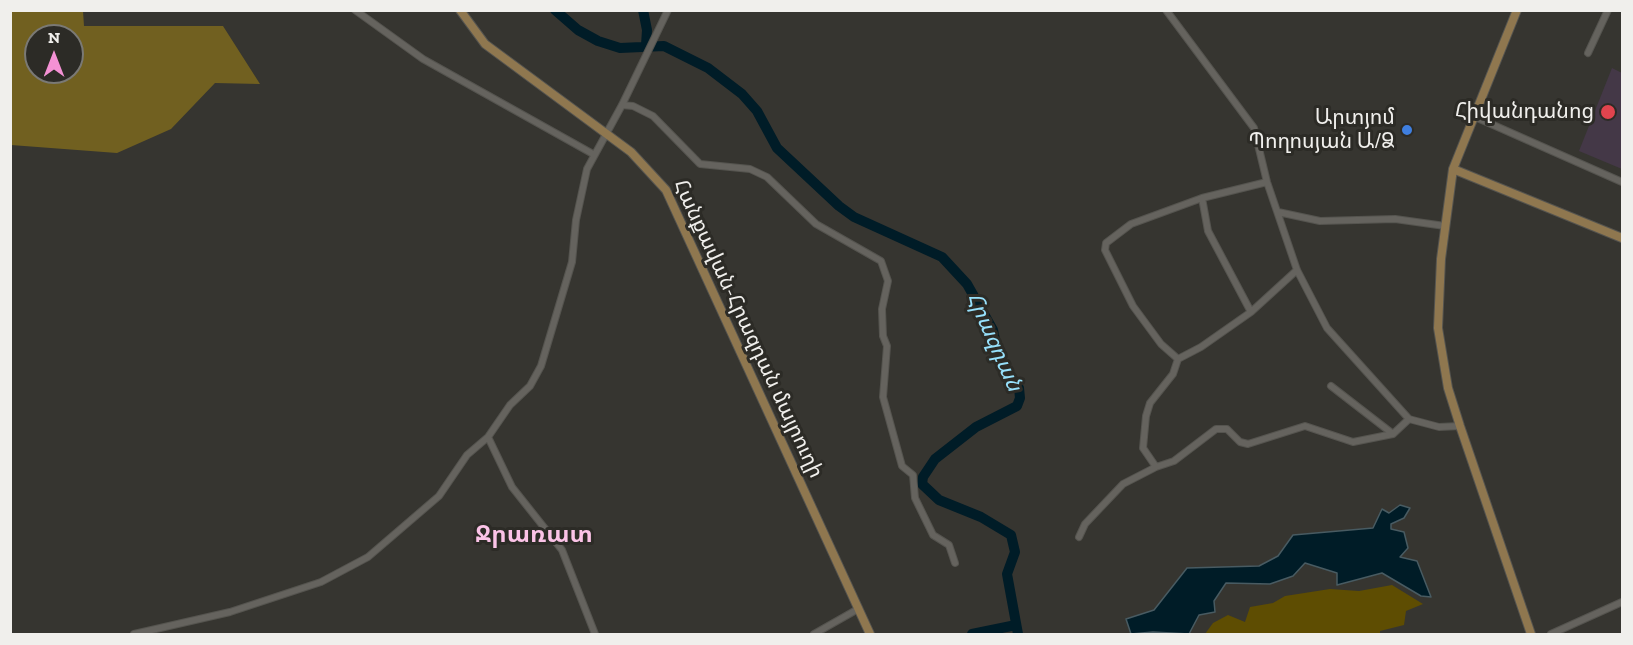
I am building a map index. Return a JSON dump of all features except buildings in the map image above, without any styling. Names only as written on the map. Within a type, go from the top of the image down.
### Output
[{"type":"main road","name":"Հանքավան-Հրազդան մայրուղի","points":[[460,10],[485,44],[631,152],[666,190],[870,634]]},
{"type":"main road","points":[[1517,10],[1473,116],[1454,169],[1445,226],[1438,328],[1448,388],[1531,634]]},
{"type":"main road","points":[[1454,169],[1623,238]]},
{"type":"street","points":[[356,10],[423,59],[593,154]]},
{"type":"street","points":[[134,634],[230,612],[321,582],[368,557],[439,496],[467,455],[488,437],[510,405],[530,386],[541,366],[549,333],[567,285],[580,197],[593,154],[622,105],[668,10]]},
{"type":"street","points":[[1166,10],[1254,128],[1267,182],[1297,270],[1327,328],[1409,418],[1440,427],[1460,426]]},
{"type":"street","points":[[1588,53],[1608,10]]},
{"type":"street","points":[[622,105],[633,106],[653,116],[700,164],[750,169],[767,177],[816,224],[882,261],[888,281],[882,309],[883,336],[887,346],[884,398],[902,466],[913,475],[915,498],[933,535],[949,545],[955,563]]},
{"type":"street","points":[[1473,116],[1623,182]]},
{"type":"street","points":[[1178,359],[1161,344],[1133,306],[1105,250],[1106,243],[1131,224],[1202,198],[1267,182]]},
{"type":"street","points":[[1202,198],[1208,231],[1251,312]]},
{"type":"street","points":[[1278,212],[1320,221],[1395,219],[1445,226]]},
{"type":"street","points":[[1156,467],[1143,448],[1146,416],[1150,403],[1173,374],[1178,359],[1201,347],[1251,312],[1297,270]]},
{"type":"street","points":[[1331,386],[1393,434]]},
{"type":"street","points":[[1079,537],[1085,524],[1123,484],[1156,467],[1174,462],[1216,429],[1223,427],[1248,444],[1305,426],[1353,442],[1393,434],[1409,418]]},
{"type":"street","points":[[488,437],[512,488],[562,550],[595,634]]},
{"type":"street","points":[[1551,634],[1623,602]]},
{"type":"street","points":[[814,634],[858,609]]},
{"type":"shaded area","points":[[10,11],[83,11],[84,24],[24,24],[24,84],[84,84],[84,26],[223,26],[260,84],[215,83],[171,129],[117,153],[11,145]]},
{"type":"shaded area","name":"Հիվանդանոց","points":[[1612,68],[1622,73],[1622,169],[1579,151]]},
{"type":"shaded area","points":[[1392,585],[1423,604],[1406,611],[1404,625],[1380,631],[1380,634],[1205,634],[1213,623],[1228,615],[1245,622],[1250,607],[1273,603],[1285,596],[1330,589],[1359,591]]},
{"type":"water","points":[[1400,505],[1410,508],[1404,518],[1391,524],[1391,529],[1404,532],[1408,548],[1400,557],[1417,561],[1431,597],[1421,596],[1382,573],[1337,585],[1337,573],[1305,563],[1293,576],[1270,584],[1226,583],[1214,601],[1215,612],[1199,615],[1189,634],[1153,632],[1131,634],[1126,619],[1154,610],[1187,568],[1259,566],[1278,556],[1293,535],[1373,528],[1382,509],[1389,513]]},
{"type":"waterway","name":"Հրազդան","points":[[555,10],[578,30],[598,41],[620,48],[664,46],[708,68],[742,94],[757,111],[777,148],[839,206],[854,217],[942,257],[967,284],[993,330],[999,359],[1019,388],[1020,398],[1017,406],[976,427],[935,459],[923,477],[922,484],[939,500],[981,517],[1011,535],[1015,552],[1007,574],[1018,634]]},
{"type":"waterway","name":"Հրազդան","points":[[643,10],[647,30],[646,45]]},
{"type":"waterway","points":[[972,634],[1016,625]]},
{"type":"place","name":"Հիվանդանոց","points":[[1608,112]]},
{"type":"place","name":"Արտյոմ Պողոսյան Ա/Ձ","points":[[1407,130]]},
{"type":"district","name":"Ջրառատ","points":[[534,535]]}]
